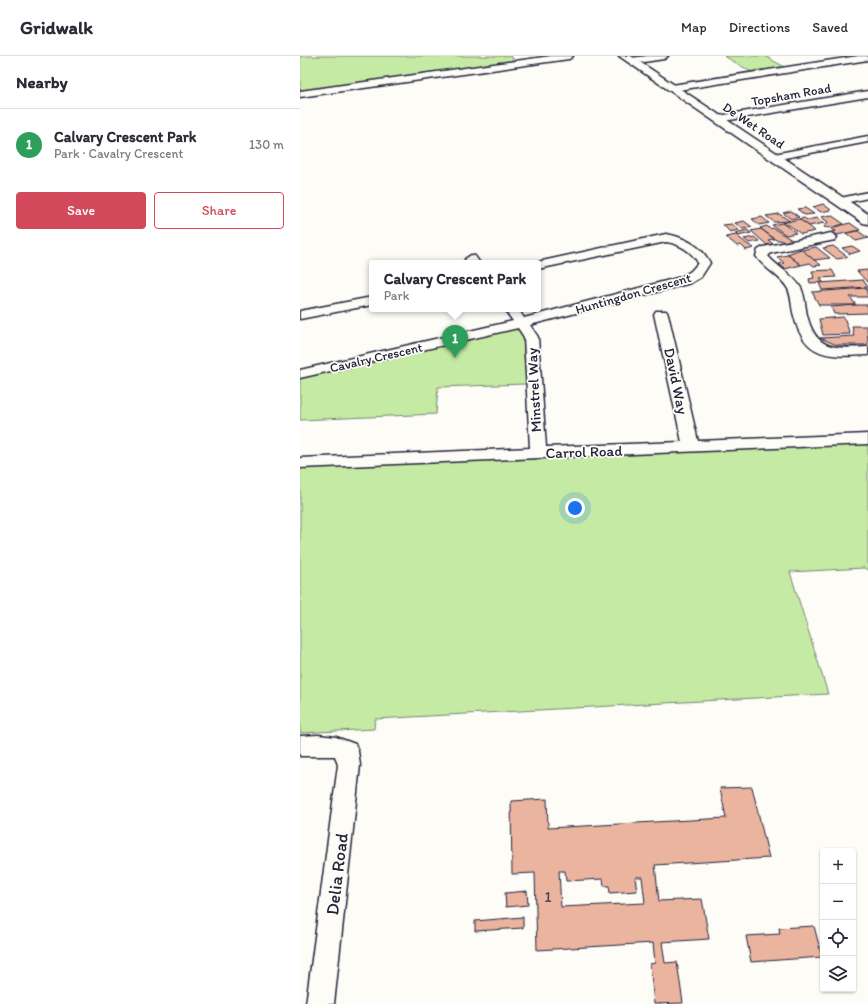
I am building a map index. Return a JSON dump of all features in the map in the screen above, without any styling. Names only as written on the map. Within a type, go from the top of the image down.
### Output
[{"type":"street","points":[[300,94],[525,59],[569,56]]},
{"type":"street","points":[[627,58],[664,56]]},
{"type":"street","points":[[672,88],[868,57]]},
{"type":"street","name":"De Wet Road","points":[[627,58],[868,220]]},
{"type":"street","name":"Topsham Road","points":[[718,120],[868,94]]},
{"type":"street","points":[[855,96],[868,103]]},
{"type":"street","points":[[774,157],[868,140]]},
{"type":"street","points":[[840,201],[868,195]]},
{"type":"street","points":[[831,237],[774,248],[762,253],[762,256],[781,273],[795,290],[801,317],[812,343],[823,350],[833,352],[868,351]]},
{"type":"street","name":"Huntingdon Crescent","points":[[522,323],[690,278],[698,272],[704,263],[702,259],[680,240],[666,238],[541,264]]},
{"type":"street","points":[[300,315],[369,301]]},
{"type":"street","name":"Minstrel Way","points":[[513,312],[531,337],[536,439],[539,453]]},
{"type":"street","name":"David Way","points":[[661,314],[691,447]]},
{"type":"street","name":"Cavalry Crescent","points":[[300,374],[522,323]]},
{"type":"street","name":"Carrol Road","points":[[300,463],[868,439]]},
{"type":"street","name":"Delia Road","points":[[300,746],[333,745],[342,747],[347,751],[349,765],[320,1004]]},
{"type":"green space","points":[[300,56],[510,56],[513,58],[511,62],[300,91]]},
{"type":"green space","points":[[724,56],[765,56],[788,69],[755,74]]},
{"type":"green space","points":[[511,329],[518,330],[523,336],[526,384],[438,387],[436,414],[300,420],[300,377]]},
{"type":"green space","points":[[868,444],[868,570],[864,568],[790,572],[828,694],[375,719],[374,729],[300,733],[300,466],[503,457],[515,460]]},
{"type":"building","points":[[823,204],[831,210],[821,212],[813,207]]},
{"type":"building","points":[[805,208],[814,214],[805,215],[797,209]]},
{"type":"building","points":[[791,211],[799,217],[791,219],[783,213]]},
{"type":"building","points":[[779,214],[790,221],[774,222],[766,216]]},
{"type":"building","points":[[831,215],[844,224],[830,228],[824,227],[828,222],[821,217]]},
{"type":"building","points":[[762,217],[769,223],[759,225],[752,219]]},
{"type":"building","points":[[804,218],[807,220],[817,218],[824,223],[809,226],[799,219]]},
{"type":"building","points":[[799,219],[815,231],[801,234],[789,225],[782,223]]},
{"type":"building","points":[[744,221],[752,227],[743,229],[735,223]]},
{"type":"building","points":[[782,223],[796,233],[786,235],[772,225]]},
{"type":"building","points":[[850,223],[860,230],[837,235],[833,232],[836,231],[832,229],[834,227]]},
{"type":"building","points":[[732,224],[739,230],[730,232],[723,225]]},
{"type":"building","points":[[767,226],[792,240],[784,242],[776,240],[760,228]]},
{"type":"building","points":[[761,229],[774,239],[768,240],[773,244],[767,245],[751,231]]},
{"type":"building","points":[[747,230],[751,233],[738,236],[735,233]]},
{"type":"building","points":[[858,231],[868,238],[856,241],[846,233]]},
{"type":"building","points":[[736,235],[754,248],[746,250],[741,245],[737,246],[726,237]]},
{"type":"building","points":[[754,237],[759,241],[749,243],[744,239]]},
{"type":"building","points":[[833,246],[848,257],[837,259],[823,248]]},
{"type":"building","points":[[852,246],[860,251],[850,254],[842,248]]},
{"type":"building","points":[[816,247],[830,258],[814,260],[801,250]]},
{"type":"building","points":[[801,249],[821,265],[814,266],[810,263],[801,265],[787,254]]},
{"type":"building","points":[[788,255],[801,265],[785,269],[779,264],[784,263],[777,257]]},
{"type":"building","points":[[832,270],[836,277],[820,278],[823,282],[810,283],[809,279],[814,278],[812,271]]},
{"type":"building","points":[[868,270],[868,283],[857,271]]},
{"type":"building","points":[[863,280],[868,287],[822,290],[819,283]]},
{"type":"building","points":[[866,288],[868,297],[850,297],[856,305],[819,305],[812,292]]},
{"type":"building","points":[[868,305],[868,313],[834,314],[831,307]]},
{"type":"building","points":[[844,317],[850,334],[823,335],[819,319]]},
{"type":"building","points":[[852,326],[867,326],[868,345],[837,345],[820,338],[854,336]]},
{"type":"building","points":[[752,787],[769,858],[655,865],[659,901],[702,899],[709,939],[662,942],[665,963],[677,962],[683,1003],[654,1004],[650,964],[655,963],[653,943],[537,950],[535,873],[512,874],[511,801],[547,799],[548,828],[726,818],[720,788]],"holes":[[[559,871],[565,871],[566,881],[603,879],[604,886],[609,886],[610,893],[637,891],[635,877],[642,877],[645,903],[561,907]]]},
{"type":"building","points":[[527,891],[528,905],[506,907],[505,893]]},
{"type":"building","points":[[523,917],[523,928],[475,931],[475,921]]},
{"type":"building","points":[[814,926],[820,949],[820,957],[751,962],[746,936],[780,934],[779,928]]},
{"type":"place","name":"Calvary Crescent Park","points":[[455,358]]}]
